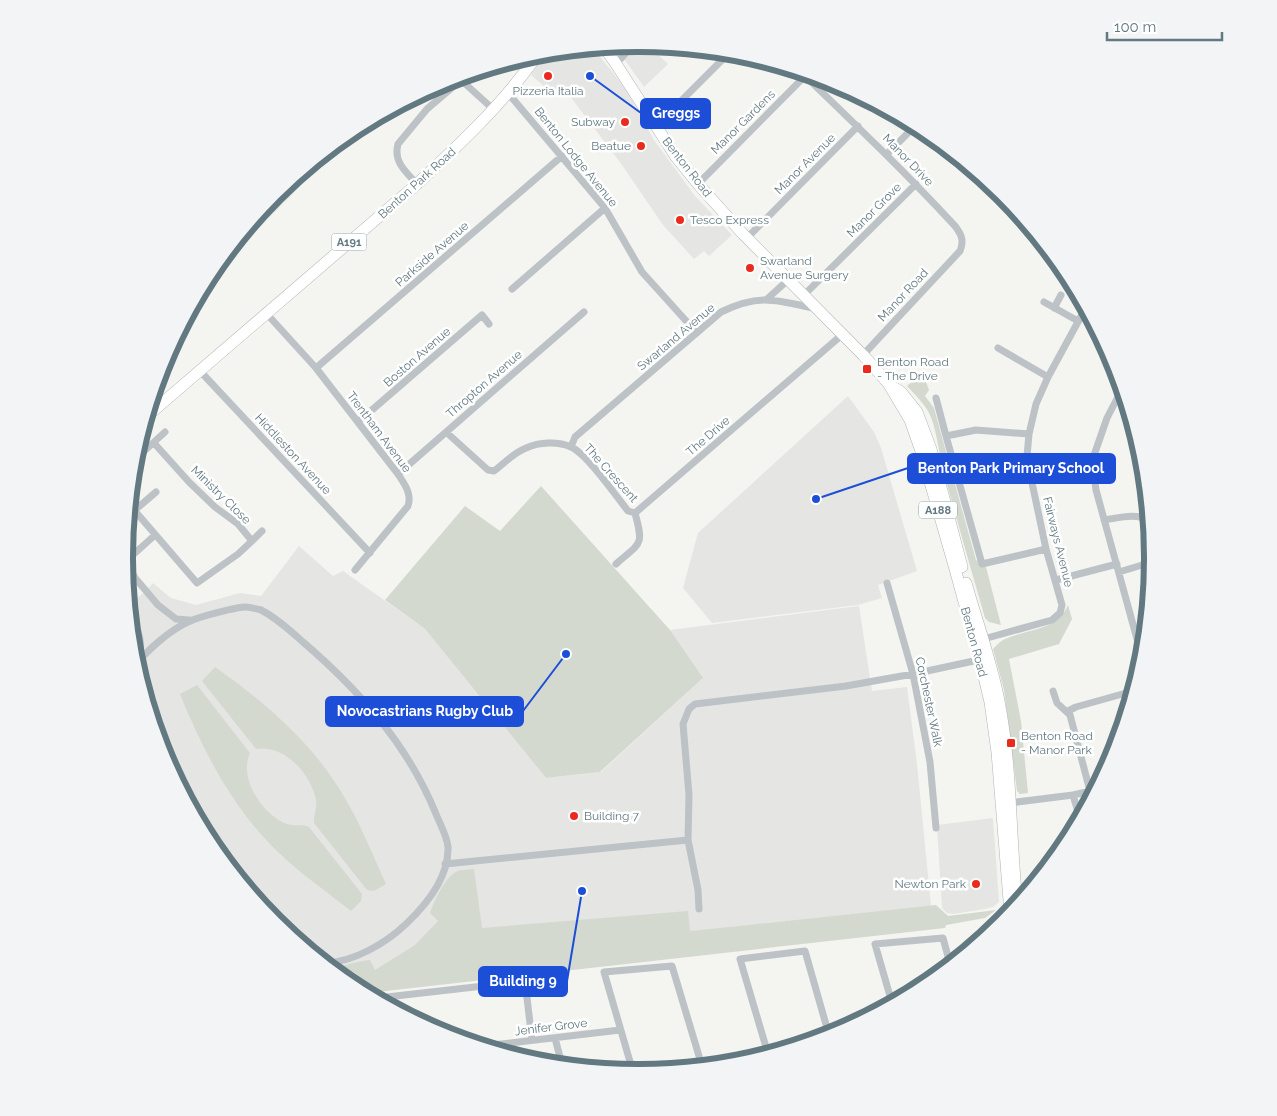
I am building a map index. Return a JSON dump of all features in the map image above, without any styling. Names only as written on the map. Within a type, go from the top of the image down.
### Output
[{"type":"main road","name":"Benton Road","points":[[609,54],[676,157],[698,184],[747,238],[863,355],[888,383],[910,420],[984,659],[1017,893]]},
{"type":"main road","name":"Benton Park Road","points":[[156,409],[417,184],[455,149],[493,109],[530,65]]},
{"type":"main road","name":"Benton Road","points":[[1005,803],[1009,901]]},
{"type":"street","points":[[616,64],[626,53]]},
{"type":"street","points":[[680,102],[721,60]]},
{"type":"street","name":"Manor Gardens","points":[[698,184],[799,78]]},
{"type":"street","points":[[466,83],[493,109]]},
{"type":"street","name":"Manor Drive","points":[[813,84],[887,154],[960,232],[962,240],[960,251]]},
{"type":"street","points":[[417,184],[397,160],[396,151],[398,144],[427,109],[448,90]]},
{"type":"street","name":"Benton Lodge Avenue","points":[[508,93],[605,208],[642,272],[697,333]]},
{"type":"street","name":"Manor Avenue","points":[[747,238],[858,126]]},
{"type":"street","points":[[887,154],[909,132]]},
{"type":"street","name":"Parkside Avenue","points":[[316,368],[562,156]]},
{"type":"street","name":"Manor Grove","points":[[804,295],[916,184]]},
{"type":"street","points":[[512,289],[605,208]]},
{"type":"street","name":"Manor Road","points":[[863,355],[960,251]]},
{"type":"street","points":[[767,299],[788,280]]},
{"type":"street","points":[[1054,308],[1061,295]]},
{"type":"street","name":"Swarland Avenue","points":[[571,447],[575,437],[721,312],[740,303],[767,299],[819,310]]},
{"type":"street","points":[[1044,302],[1078,321]]},
{"type":"street","name":"Thropton Avenue","points":[[398,474],[584,312]]},
{"type":"street","name":"Trentham Avenue","points":[[266,313],[316,368],[398,474],[408,491],[410,499],[408,506],[355,570]]},
{"type":"street","name":"Boston Avenue","points":[[358,422],[482,315],[489,324]]},
{"type":"street","name":"Fairways Avenue","points":[[979,640],[1052,620],[1060,613],[1062,605],[1046,549],[1027,456],[1029,434],[1036,404],[1048,377],[1082,315]]},
{"type":"street","name":"The Drive","points":[[635,512],[641,509],[843,334]]},
{"type":"street","points":[[998,348],[1048,377]]},
{"type":"street","name":"Hiddleston Avenue","points":[[200,371],[370,553]]},
{"type":"street","points":[[936,398],[982,564],[1046,549]]},
{"type":"street","points":[[1118,398],[1092,461],[1096,490],[1137,639]]},
{"type":"street","points":[[946,436],[976,430],[1029,434]]},
{"type":"street","points":[[145,451],[165,432]]},
{"type":"street","name":"The Crescent","points":[[446,432],[488,470],[494,470],[511,456],[537,443],[571,447],[582,454],[628,511],[635,512]]},
{"type":"street","name":"Ministry Close","points":[[154,443],[189,482],[215,507],[238,524],[252,541]]},
{"type":"street","points":[[135,510],[156,492]]},
{"type":"street","name":"Ministry Close","points":[[135,512],[197,583],[238,554],[262,531]]},
{"type":"street","points":[[616,564],[638,544],[641,534],[635,512]]},
{"type":"street","points":[[1104,520],[1132,516],[1142,518]]},
{"type":"street","points":[[133,555],[155,535]]},
{"type":"street","points":[[1056,580],[1117,564]]},
{"type":"street","points":[[1119,572],[1144,564]]},
{"type":"street","points":[[134,576],[158,606],[176,618],[190,620]]},
{"type":"street","name":"Corchester Walk","points":[[887,583],[912,674],[930,762],[936,828]]},
{"type":"street","points":[[143,658],[173,631],[190,620],[247,607],[261,610],[290,631],[340,674],[361,696],[400,746],[432,804],[444,833],[448,846],[441,878],[423,908],[391,937],[362,954],[334,961]]},
{"type":"street","points":[[699,909],[698,890],[688,840],[689,795],[683,724],[689,709],[695,704],[705,702],[846,686],[984,659]]},
{"type":"street","points":[[1053,691],[1057,702],[1068,711],[1090,785]]},
{"type":"street","points":[[1068,711],[1126,693]]},
{"type":"street","points":[[1005,803],[1087,792]]},
{"type":"street","points":[[1073,794],[1077,809]]},
{"type":"street","points":[[445,864],[688,840]]},
{"type":"street","points":[[890,996],[875,944],[943,938],[948,957]]},
{"type":"street","points":[[766,1047],[740,959],[805,952],[827,1027]]},
{"type":"street","points":[[630,1064],[604,972],[672,966],[700,1059]]},
{"type":"street","points":[[388,997],[553,978]]},
{"type":"street","points":[[526,981],[532,1040]]},
{"type":"street","name":"Jenifer Grove","points":[[501,1044],[620,1030]]},
{"type":"street","points":[[555,1038],[560,1057]]},
{"type":"shaded area","points":[[620,53],[657,53],[668,64],[644,87]]},
{"type":"shaded area","points":[[598,55],[625,88],[654,140],[695,196],[732,235],[709,256],[704,251],[694,259],[663,225],[622,165],[563,87],[553,94],[531,75],[539,62]]},
{"type":"shaded area","points":[[321,165],[243,243],[281,201]]},
{"type":"shaded area","points":[[918,376],[926,382],[929,390],[925,396],[934,408],[976,560],[986,567],[1001,625],[989,622],[985,618],[944,473],[936,433],[925,406],[907,386]]},
{"type":"shaded area","points":[[848,396],[874,432],[881,448],[917,571],[878,585],[882,598],[858,605],[712,623],[683,588],[698,533]]},
{"type":"shaded area","points":[[541,486],[670,630],[703,678],[600,772],[546,778],[425,629],[385,600],[465,506],[500,531]]},
{"type":"shaded area","points":[[299,546],[333,576],[343,571],[425,629],[546,778],[601,772],[702,679],[670,630],[859,606],[872,691],[907,687],[917,764],[931,906],[393,962],[360,979],[305,938],[258,891],[237,866],[218,839],[185,782],[171,751],[150,689],[137,624],[135,600],[153,583],[171,598],[196,605],[240,593],[261,596]]},
{"type":"shaded area","points":[[1068,605],[1072,619],[1059,644],[1009,659],[1021,721],[1028,793],[1020,794],[1017,791],[1004,690],[993,649],[1005,639],[1049,625],[1063,614]]},
{"type":"shaded area","points":[[215,667],[271,710],[320,761],[352,810],[386,884],[374,891],[367,890],[314,823],[316,800],[312,787],[301,769],[285,755],[276,751],[256,749],[202,681]]},
{"type":"shaded area","points":[[197,685],[250,753],[247,763],[249,783],[266,810],[282,822],[309,827],[362,894],[361,901],[351,911],[305,876],[279,853],[234,799],[199,738],[180,694]]},
{"type":"shaded area","points":[[993,818],[999,902],[993,907],[985,909],[953,914],[947,913],[942,908],[937,825]]},
{"type":"shaded area","points":[[474,869],[482,928],[688,911],[690,931],[936,905],[948,916],[996,910],[985,918],[946,925],[945,928],[379,992],[364,982],[364,979],[360,979],[341,966],[370,960],[375,970],[415,945],[438,921],[430,913],[437,895],[454,873]]},
{"type":"place","name":"Pizzeria Italia","points":[[548,76]]},
{"type":"place","name":"Greggs","points":[[590,76]]},
{"type":"place","name":"Subway","points":[[625,122]]},
{"type":"place","name":"Beatue","points":[[641,146]]},
{"type":"place","name":"Tesco Express","points":[[680,220]]},
{"type":"place","name":"Swarland Avenue Surgery","points":[[750,268]]},
{"type":"place","name":"Benton Road - The Drive","points":[[867,369]]},
{"type":"place","name":"Benton Park Primary School","points":[[816,499]]},
{"type":"place","name":"Novocastrians Rugby Club","points":[[566,654]]},
{"type":"place","name":"Benton Road - Manor Park","points":[[1011,743]]},
{"type":"place","name":"Building 7","points":[[574,816]]},
{"type":"place","name":"Newton Park","points":[[976,884]]},
{"type":"place","name":"Building 9","points":[[582,891]]}]
